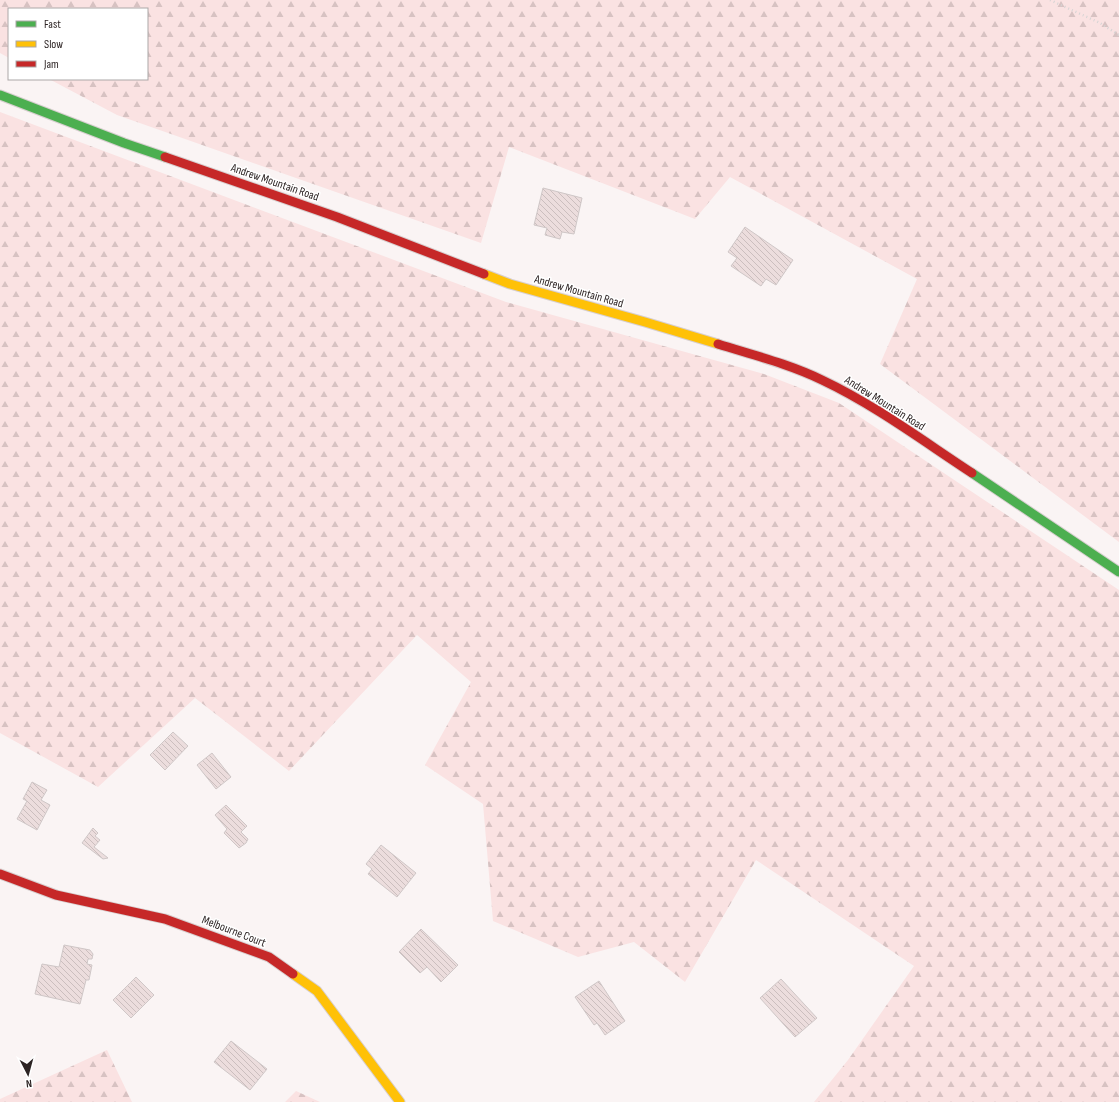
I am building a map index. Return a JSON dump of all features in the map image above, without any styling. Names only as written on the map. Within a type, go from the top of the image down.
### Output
[{"type":"street","name":"Andrew Mountain Road","points":[[0,95],[124,143],[337,216],[510,284],[707,340],[779,363],[821,379],[883,414],[1119,572]]},
{"type":"street","name":"Melbourne Court","points":[[0,874],[56,895],[165,919],[269,957],[317,991],[400,1102]]},
{"type":"path","points":[[1050,0],[1100,23],[1119,35]]},
{"type":"green space","points":[[0,0],[1119,0],[1119,542],[880,364],[917,279],[730,177],[695,219],[509,147],[481,243],[117,115],[51,80],[148,80],[148,8],[8,8],[8,57],[0,53]]},
{"type":"green space","points":[[0,112],[506,302],[764,374],[839,403],[1119,590],[1119,1102],[814,1102],[848,1060],[914,966],[756,860],[685,982],[634,942],[578,957],[493,921],[483,804],[425,765],[471,682],[417,635],[289,771],[195,698],[98,787],[0,733]]},
{"type":"green space","points":[[107,1050],[132,1102],[0,1102],[0,1099]]},
{"type":"green space","points":[[296,1091],[320,1102],[285,1102]]},
{"type":"building","points":[[543,188],[582,198],[574,234],[562,232],[560,239],[545,235],[547,228],[534,225]]},
{"type":"building","points":[[745,227],[793,260],[776,285],[766,279],[761,286],[731,266],[737,258],[728,252]]},
{"type":"building","points":[[173,732],[188,746],[165,770],[150,755]]},
{"type":"building","points":[[212,753],[231,777],[216,789],[197,765]]},
{"type":"building","points":[[32,782],[47,790],[41,800],[50,805],[37,830],[17,819],[27,801],[23,799]]},
{"type":"building","points":[[226,805],[247,826],[241,832],[248,839],[246,843],[239,848],[224,833],[227,829],[215,815]]},
{"type":"building","points":[[93,828],[98,833],[95,836],[100,840],[94,847],[108,858],[103,859],[82,843]]},
{"type":"building","points":[[381,845],[416,873],[397,897],[368,874],[372,869],[366,864]]},
{"type":"building","points":[[421,929],[458,965],[441,982],[427,967],[420,973],[399,952]]},
{"type":"building","points":[[64,945],[90,950],[93,954],[92,959],[88,959],[87,964],[92,965],[89,980],[86,980],[80,1004],[35,994],[42,964],[59,967]]},
{"type":"building","points":[[136,977],[154,995],[131,1018],[113,1000]]},
{"type":"building","points":[[781,979],[817,1018],[795,1037],[760,998]]},
{"type":"building","points":[[599,981],[625,1021],[605,1035],[597,1023],[594,1025],[575,997]]},
{"type":"building","points":[[231,1041],[267,1069],[250,1090],[214,1062]]},
{"type":"traffic: fast","points":[[0,95],[124,143],[165,157]]},
{"type":"traffic: fast","points":[[972,473],[1119,572]]},
{"type":"traffic: slow","points":[[484,274],[510,284],[718,344]]},
{"type":"traffic: slow","points":[[293,974],[317,991],[400,1102]]},
{"type":"traffic: jam","points":[[165,157],[337,217],[484,274]]},
{"type":"traffic: jam","points":[[718,344],[797,369],[842,390],[898,424],[972,473]]},
{"type":"traffic: jam","points":[[0,874],[56,895],[165,919],[269,957],[293,974]]}]
